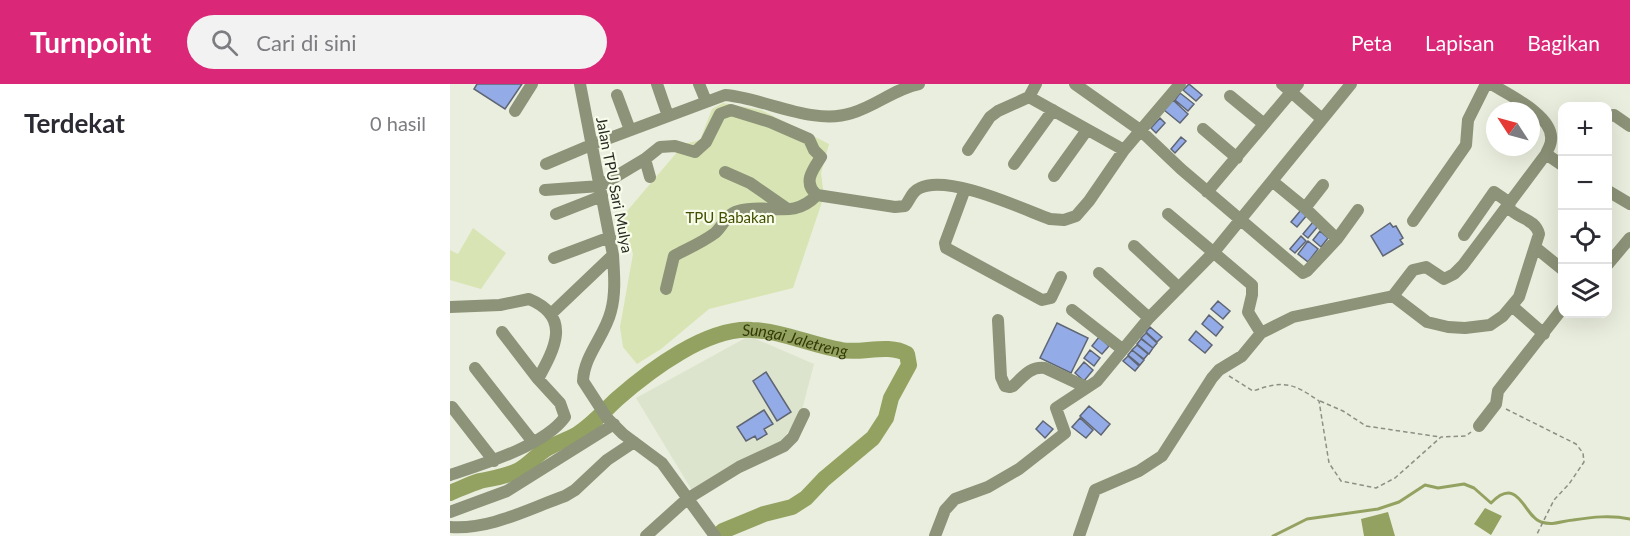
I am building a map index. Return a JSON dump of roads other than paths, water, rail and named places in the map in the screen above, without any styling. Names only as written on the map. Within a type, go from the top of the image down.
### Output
[{"type":"street","points":[[515,111],[532,84]]},
{"type":"street","name":"Jalan TPU Sari Mulya","points":[[580,84],[610,237],[614,280],[611,312],[583,372],[583,381],[611,421]]},
{"type":"street","points":[[657,84],[668,116]]},
{"type":"street","points":[[699,84],[706,101]]},
{"type":"street","points":[[546,164],[724,95],[744,96],[818,117],[851,114],[901,89],[920,84]]},
{"type":"street","points":[[968,150],[990,117],[1029,97],[1036,84]]},
{"type":"street","points":[[1075,84],[1140,130],[1207,192],[1302,273],[1307,271],[1338,239],[1358,210]]},
{"type":"street","points":[[556,214],[601,191],[660,147],[675,146],[695,152],[706,142],[720,114],[731,110],[770,122],[809,139],[814,150],[821,157],[810,174],[809,182],[817,195],[896,207],[905,206],[916,190],[933,184],[947,184],[1050,219],[1070,218],[1076,216],[1089,201],[1124,150],[1180,84]]},
{"type":"street","points":[[935,536],[945,510],[955,499],[988,487],[1019,469],[1065,432],[1056,408],[1097,381],[1149,318],[1214,252],[1351,84]]},
{"type":"street","points":[[1413,221],[1466,145],[1468,120],[1486,84]]},
{"type":"street","points":[[1079,536],[1095,490],[1139,471],[1162,456],[1219,370],[1242,356],[1261,333],[1293,317],[1392,296],[1413,270],[1426,267],[1444,279],[1454,274],[1463,265],[1546,154],[1551,141],[1549,129],[1532,109],[1491,84]]},
{"type":"street","points":[[1207,192],[1264,124],[1291,86],[1322,119]]},
{"type":"street","points":[[617,95],[630,130]]},
{"type":"street","points":[[1230,96],[1264,124]]},
{"type":"street","points":[[1029,97],[1124,150]]},
{"type":"street","points":[[1014,164],[1053,110]]},
{"type":"street","points":[[1612,115],[1630,122]]},
{"type":"street","points":[[1203,129],[1237,158]]},
{"type":"street","points":[[1549,129],[1558,130]]},
{"type":"street","points":[[1054,176],[1087,130]]},
{"type":"street","points":[[1546,154],[1558,162]]},
{"type":"street","points":[[645,159],[650,177]]},
{"type":"street","points":[[725,172],[750,183],[787,209]]},
{"type":"street","points":[[1272,181],[1338,239]]},
{"type":"street","points":[[1305,208],[1323,185]]},
{"type":"street","points":[[965,189],[945,243],[946,248],[1042,300],[1051,298],[1061,277]]},
{"type":"street","points":[[545,190],[601,191]]},
{"type":"street","points":[[1392,296],[1424,320],[1448,327],[1465,328],[1490,325],[1497,321],[1519,297],[1536,248],[1539,234],[1536,226],[1513,214],[1509,205],[1494,192],[1464,235]]},
{"type":"street","points":[[1612,193],[1630,204]]},
{"type":"street","points":[[666,288],[674,256],[714,233],[729,215],[741,210],[801,208],[817,195]]},
{"type":"street","points":[[1168,214],[1252,285],[1248,312],[1261,333]]},
{"type":"street","points":[[554,258],[610,237]]},
{"type":"street","points":[[1612,259],[1630,238]]},
{"type":"street","points":[[1134,246],[1179,288]]},
{"type":"street","points":[[1536,248],[1558,265]]},
{"type":"street","points":[[551,314],[613,255]]},
{"type":"street","points":[[1099,273],[1149,318]]},
{"type":"street","points":[[450,307],[500,305],[529,299],[551,314],[557,326],[553,352],[538,379]]},
{"type":"street","points":[[1512,306],[1544,334]]},
{"type":"street","points":[[1072,310],[1122,349]]},
{"type":"street","points":[[1479,426],[1496,404],[1498,391],[1558,316]]},
{"type":"street","points":[[998,320],[1001,377],[1005,386],[1010,387],[1030,370],[1038,367],[1086,387]]},
{"type":"street","points":[[451,474],[494,460],[533,442],[561,423],[565,416],[560,403],[501,332]]},
{"type":"street","points":[[475,368],[533,442]]},
{"type":"street","points":[[452,407],[494,460]]},
{"type":"street","points":[[646,536],[687,499],[739,467],[784,446],[793,437],[804,414]]},
{"type":"street","points":[[450,512],[507,491],[611,421],[662,463],[712,532]]},
{"type":"street","points":[[450,527],[471,527],[490,522],[565,496],[575,490],[607,460],[634,442]]},
{"type":"waterway","name":"Sungai Jaletreng","points":[[450,493],[476,482],[519,470],[544,450],[582,431],[630,388],[662,364],[680,352],[717,335],[735,331],[763,331],[841,350],[892,349],[907,354],[909,365],[891,398],[886,418],[873,438],[824,479],[806,498],[792,507],[764,514],[723,531],[717,536]]},
{"type":"waterway","points":[[1273,536],[1307,519],[1378,509],[1399,502],[1425,485],[1438,488],[1464,484],[1474,488],[1491,503],[1500,495],[1508,493],[1515,495],[1535,519],[1546,523],[1602,517],[1630,519]]},
{"type":"park label","name":"TPU Babakan","points":[[730,218]]}]
